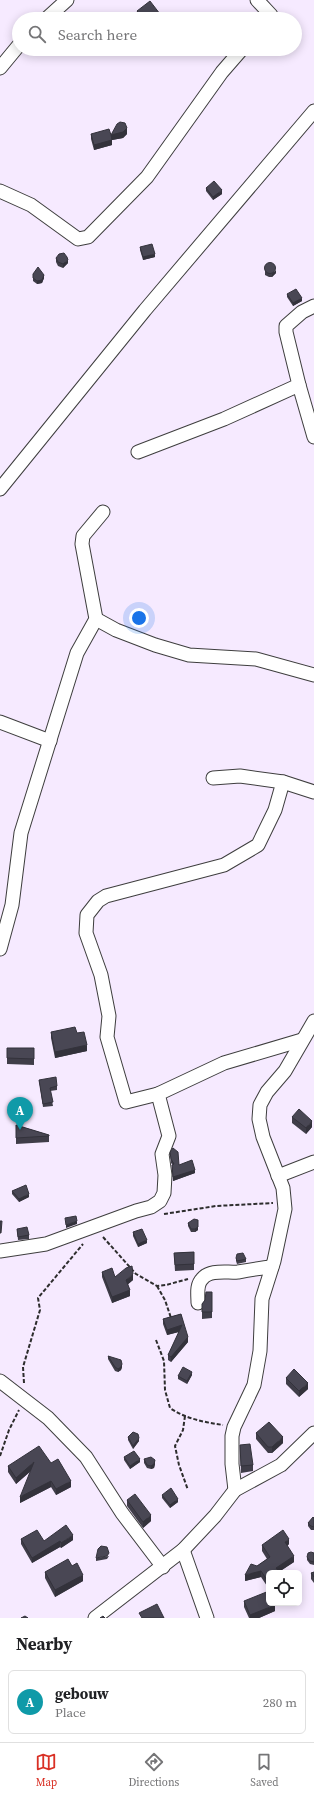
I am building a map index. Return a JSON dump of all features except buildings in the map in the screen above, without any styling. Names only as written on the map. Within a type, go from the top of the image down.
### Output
[{"type":"street","points":[[54,12],[67,0]]},
{"type":"street","points":[[257,0],[270,12]]},
{"type":"street","points":[[0,68],[12,53]]},
{"type":"street","points":[[0,191],[31,206],[78,239],[88,237],[147,177],[222,72],[236,56]]},
{"type":"street","points":[[0,489],[145,310],[314,111]]},
{"type":"street","points":[[314,306],[302,312],[286,326],[288,343],[314,437]]},
{"type":"street","points":[[138,452],[224,419],[299,385]]},
{"type":"street","points":[[0,949],[12,905],[21,833],[77,653],[96,618],[82,544],[83,536],[103,512]]},
{"type":"street","points":[[96,618],[122,632],[189,656],[256,659],[314,675]]},
{"type":"street","points":[[0,722],[50,741]]},
{"type":"street","points":[[213,778],[240,776],[283,782],[314,792]]},
{"type":"street","points":[[283,782],[275,810],[258,844],[224,865],[106,896],[98,901],[87,915],[86,932],[99,968],[109,1016],[107,1037],[126,1102],[158,1094],[224,1063],[302,1040]]},
{"type":"street","points":[[235,1490],[232,1464],[232,1436],[234,1427],[254,1385],[260,1351],[262,1299],[280,1236],[285,1209],[283,1188],[262,1137],[260,1105],[267,1092],[285,1071],[314,1020]]},
{"type":"street","points":[[0,1251],[46,1244],[136,1211],[151,1207],[160,1201],[164,1193],[165,1175],[162,1154],[169,1136],[158,1094]]},
{"type":"street","points":[[278,1176],[314,1162]]},
{"type":"street","points":[[198,1303],[198,1285],[202,1278],[211,1273],[238,1272],[255,1268],[272,1267]]},
{"type":"street","points":[[0,1382],[48,1418],[86,1457],[122,1513],[163,1567]]},
{"type":"street","points":[[95,1618],[163,1567],[183,1550],[215,1516],[235,1490],[281,1465],[314,1433]]},
{"type":"street","points":[[183,1550],[207,1618]]},
{"type":"path","points":[[162,1214],[216,1206],[284,1202]]},
{"type":"path","points":[[0,1456],[9,1430],[24,1399],[23,1367],[40,1310],[38,1298],[84,1243],[91,1228],[132,1269],[157,1286],[165,1300],[171,1318]]},
{"type":"path","points":[[157,1286],[166,1285],[189,1278],[200,1281]]},
{"type":"path","points":[[156,1340],[164,1361],[166,1399],[170,1408],[185,1416],[234,1427]]},
{"type":"path","points":[[185,1416],[183,1430],[175,1446],[179,1465],[188,1490]]},
{"type":"place","name":"gebouw","points":[[20,1130]]}]
